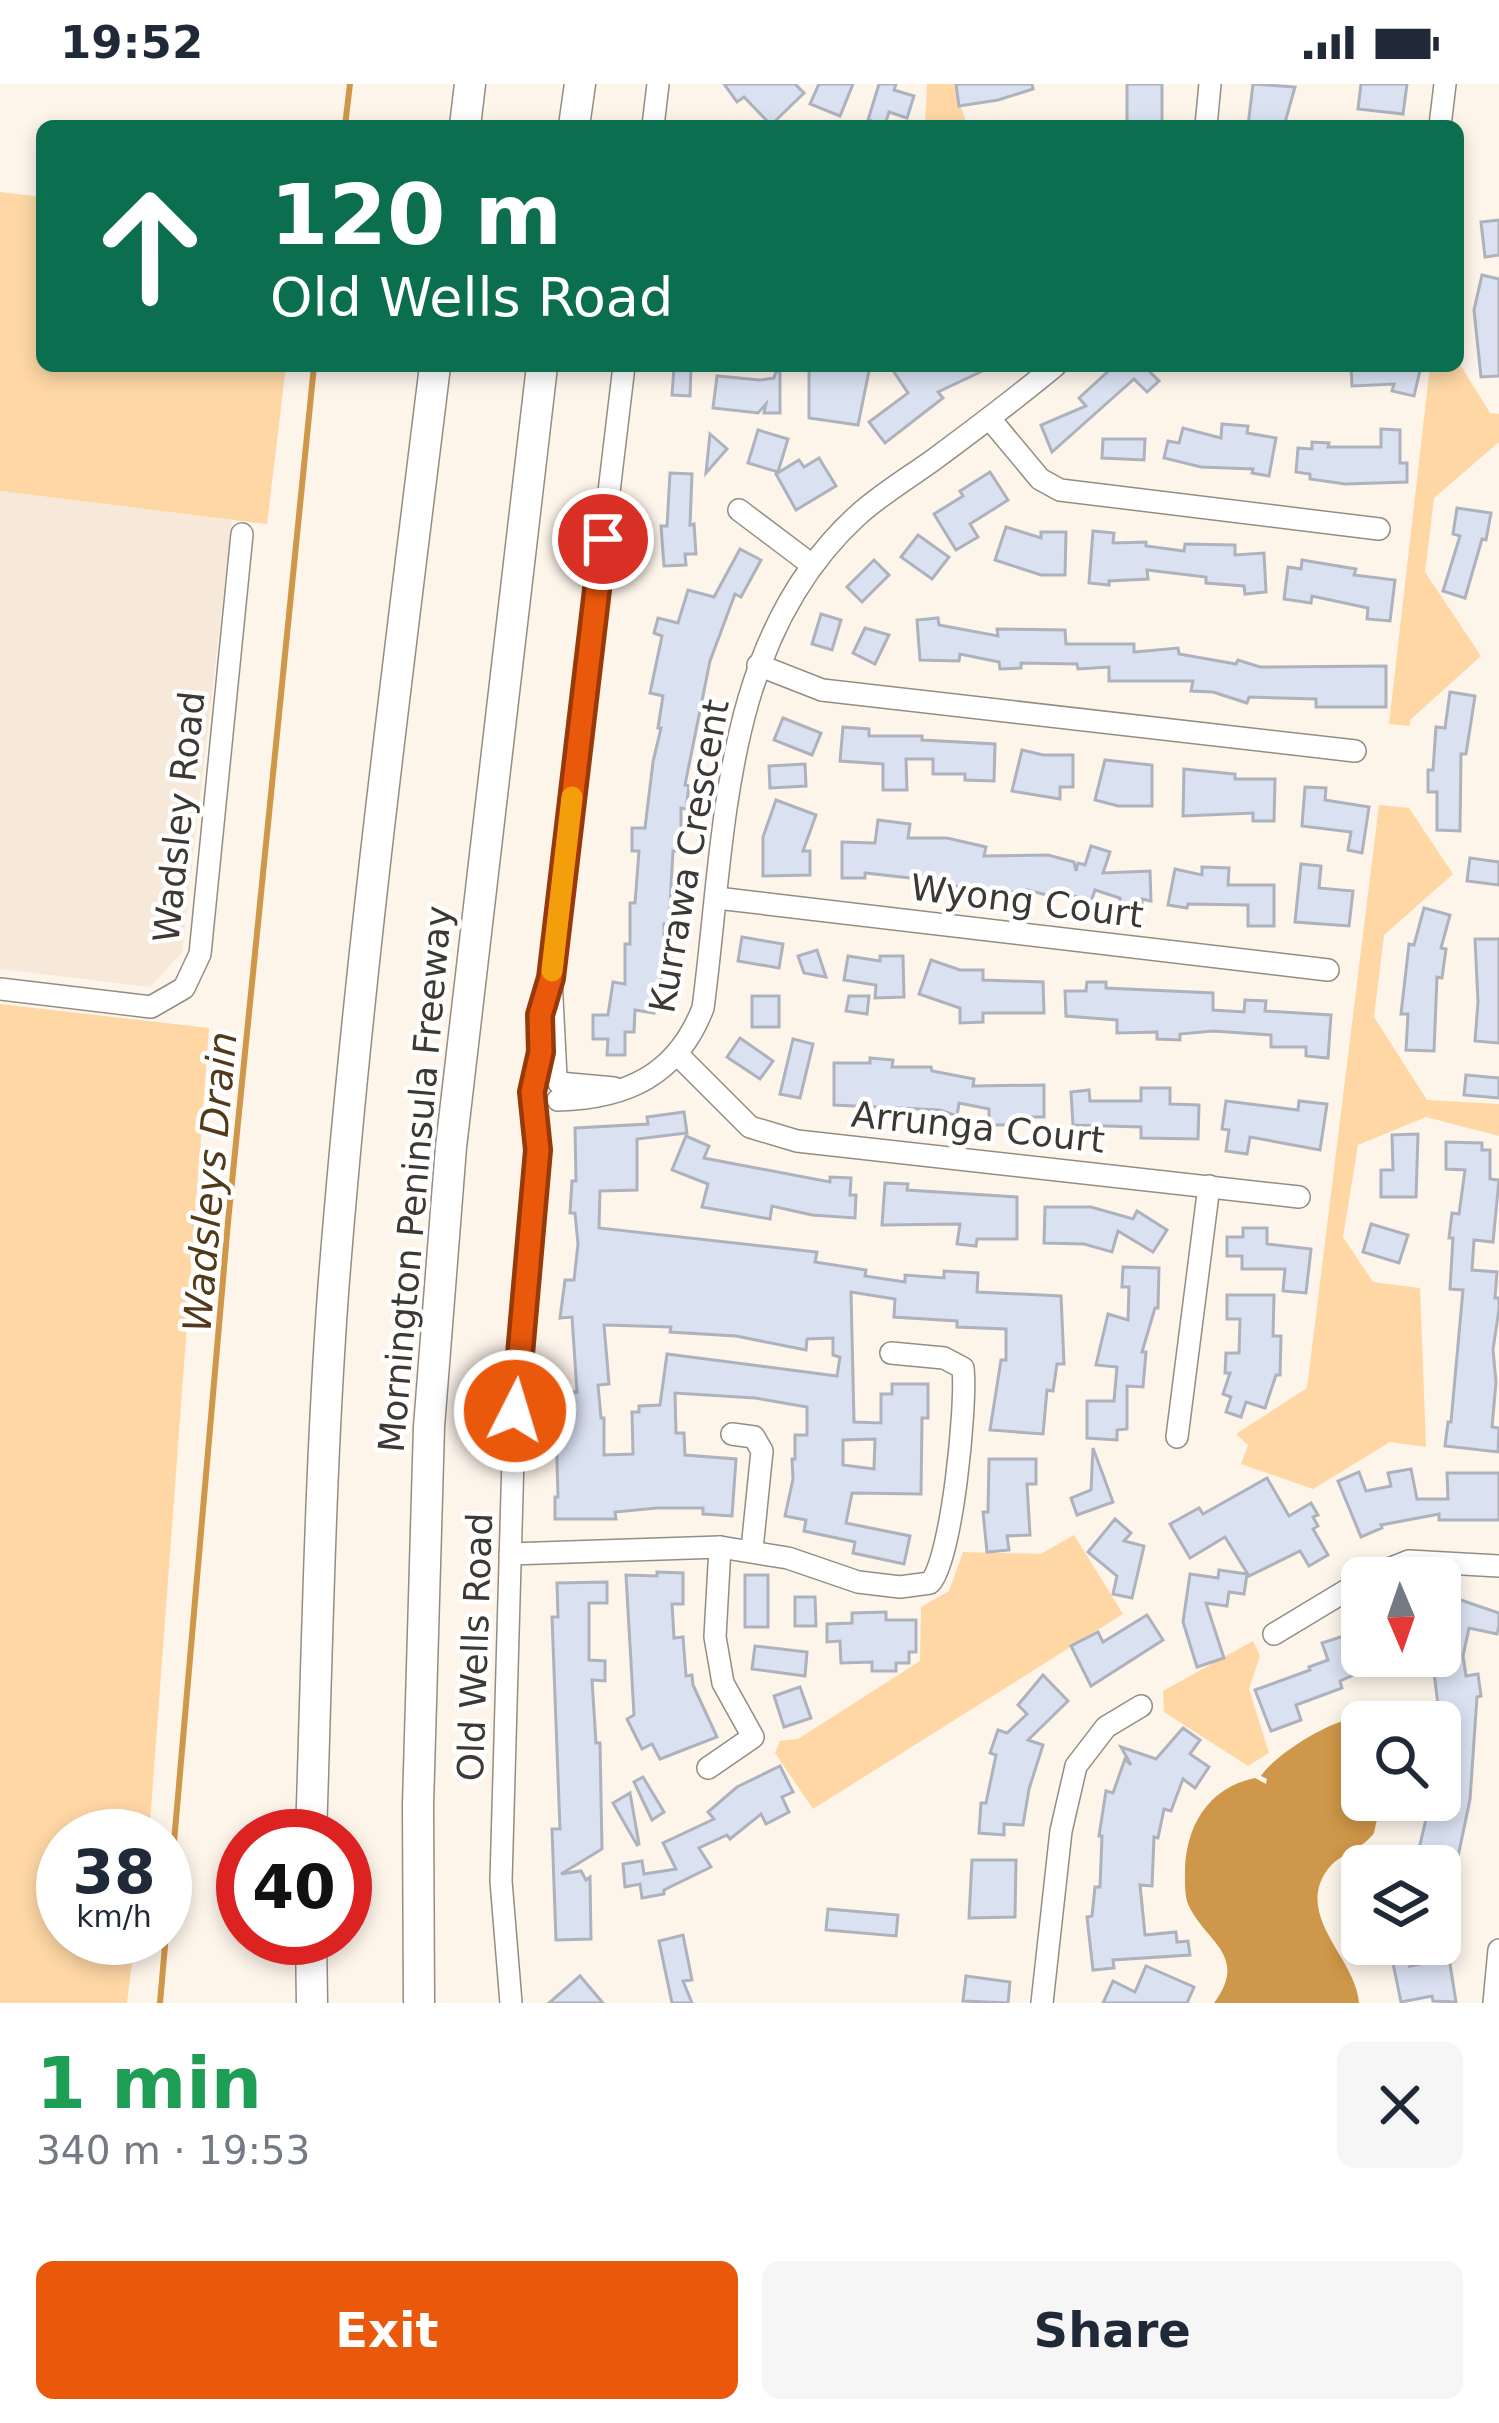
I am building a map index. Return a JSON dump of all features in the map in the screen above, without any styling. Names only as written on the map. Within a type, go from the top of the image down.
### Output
[{"type":"highway","points":[[466,120],[470,84]]},
{"type":"highway","points":[[575,120],[580,84]]},
{"type":"highway","name":"Mornington Peninsula Freeway","points":[[312,1809],[335,1273],[382,799],[434,372]]},
{"type":"highway","name":"Mornington Peninsula Freeway","points":[[419,2003],[418,1782],[429,1427],[452,1147],[541,372]]},
{"type":"highway","points":[[311,1965],[312,2003]]},
{"type":"street","points":[[653,120],[658,84]]},
{"type":"street","points":[[1207,120],[1210,84]]},
{"type":"street","points":[[1441,120],[1445,84]]},
{"type":"street","name":"Old Wells Road","points":[[511,2003],[501,1881],[515,1411],[538,1150],[549,1091],[551,978],[623,372]]},
{"type":"street","name":"Kurrawa Crescent","points":[[549,1091],[620,1089],[646,1081],[679,1056],[703,1008],[736,734],[775,624],[812,565],[859,514],[1048,372]]},
{"type":"street","points":[[990,419],[1033,471],[1060,490],[1379,529]]},
{"type":"street","points":[[739,511],[812,565]]},
{"type":"street","name":"Wadsley Road","points":[[0,989],[152,1007],[184,988],[200,954],[242,534]]},
{"type":"street","points":[[758,665],[822,690],[1355,751]]},
{"type":"street","name":"Wyong Court","points":[[718,898],[1328,970]]},
{"type":"street","name":"Arrunga Court","points":[[679,1056],[750,1127],[796,1141],[1299,1197]]},
{"type":"street","points":[[1178,1437],[1209,1186]]},
{"type":"street","points":[[510,1554],[752,1549],[858,1582],[919,1587],[936,1577],[960,1453],[963,1368],[944,1358],[888,1353]]},
{"type":"street","points":[[732,1434],[754,1437],[762,1450],[752,1549]]},
{"type":"street","points":[[708,1768],[752,1737],[723,1683],[715,1637],[720,1547]]},
{"type":"street","points":[[1461,1563],[1499,1566]]},
{"type":"street","points":[[1274,1634],[1341,1593]]},
{"type":"street","points":[[1042,2003],[1061,1831],[1076,1766],[1106,1727],[1141,1706]]},
{"type":"street","points":[[1494,2003],[1499,1950]]},
{"type":"shaded area","points":[[927,84],[954,84],[965,120],[925,120]]},
{"type":"shaded area","points":[[0,192],[36,196],[36,372],[285,372],[267,524],[0,491]]},
{"type":"shaded area","points":[[1464,371],[1490,413],[1499,414],[1499,442],[1434,498],[1425,572],[1481,656],[1410,720],[1410,726],[1389,724],[1429,372]]},
{"type":"shaded area","points":[[0,491],[232,520],[182,952],[150,987],[0,969]]},
{"type":"shaded area","points":[[1379,805],[1409,808],[1453,874],[1384,935],[1374,1017],[1427,1100],[1499,1104],[1499,1136],[1426,1117],[1358,1145],[1343,1237],[1373,1282],[1420,1288],[1426,1447],[1390,1442],[1313,1489],[1241,1464],[1248,1445],[1236,1434],[1307,1388]]},
{"type":"shaded area","points":[[0,1004],[209,1028],[151,1809],[36,1809],[36,1965],[132,1965],[127,2003],[0,2003]]},
{"type":"shaded area","points":[[1074,1535],[1123,1614],[813,1809],[775,1753],[780,1741],[798,1739],[920,1661],[921,1607],[949,1591],[963,1552],[1041,1554]]},
{"type":"shaded area","points":[[1253,1641],[1260,1656],[1249,1689],[1269,1753],[1248,1766],[1164,1712],[1163,1691]]},
{"type":"shaded area","points":[[1341,1722],[1341,1821],[1377,1821],[1374,1833],[1363,1844],[1341,1845],[1341,1858],[1319,1886],[1322,1920],[1359,2003],[1214,2003],[1224,1986],[1226,1960],[1187,1901],[1186,1859],[1194,1827],[1223,1791],[1255,1778],[1266,1784],[1261,1776],[1268,1768]]},
{"type":"building","points":[[724,84],[795,84],[804,93],[776,120],[766,120],[744,97],[737,102]]},
{"type":"building","points":[[819,84],[853,84],[840,116],[810,104]]},
{"type":"building","points":[[879,84],[896,84],[894,90],[914,96],[907,118],[889,112],[887,120],[868,120]]},
{"type":"building","points":[[956,84],[1032,84],[1033,89],[959,106]]},
{"type":"building","points":[[1127,84],[1162,84],[1162,120],[1127,120]]},
{"type":"building","points":[[1253,84],[1295,87],[1286,120],[1249,120]]},
{"type":"building","points":[[1361,84],[1407,84],[1403,114],[1358,109]]},
{"type":"building","points":[[1499,220],[1499,255],[1485,257],[1481,222]]},
{"type":"building","points":[[1482,275],[1499,279],[1499,376],[1481,377],[1474,310]]},
{"type":"building","points":[[674,372],[691,372],[690,396],[672,395]]},
{"type":"building","points":[[780,372],[780,413],[764,413],[766,404],[758,413],[713,408],[717,376],[774,378]]},
{"type":"building","points":[[809,372],[869,372],[858,425],[809,418]]},
{"type":"building","points":[[894,372],[980,372],[938,392],[943,398],[885,443],[869,422],[908,393]]},
{"type":"building","points":[[1107,372],[1150,372],[1159,381],[1147,392],[1134,379],[1052,452],[1041,425],[1086,406],[1079,398]]},
{"type":"building","points":[[1351,372],[1420,372],[1414,396],[1392,391],[1394,384],[1352,386]]},
{"type":"building","points":[[1222,424],[1248,426],[1247,433],[1276,438],[1269,476],[1252,473],[1253,469],[1201,467],[1164,458],[1168,441],[1179,443],[1183,428],[1221,438]]},
{"type":"building","points":[[1381,429],[1400,430],[1400,463],[1407,463],[1407,482],[1345,484],[1296,472],[1298,448],[1312,449],[1312,442],[1329,443],[1328,447],[1381,447]]},
{"type":"building","points":[[758,430],[788,439],[778,472],[748,463]]},
{"type":"building","points":[[710,434],[727,449],[706,473]]},
{"type":"building","points":[[1103,439],[1145,439],[1144,460],[1102,458]]},
{"type":"building","points":[[819,458],[836,486],[796,510],[776,474],[799,460],[804,467]]},
{"type":"building","points":[[990,472],[1008,500],[970,524],[978,537],[956,550],[934,514]]},
{"type":"building","points":[[670,473],[692,474],[690,525],[694,524],[696,554],[685,554],[686,565],[664,566],[661,526],[667,526]]},
{"type":"building","points":[[1457,508],[1491,513],[1465,598],[1443,591],[1460,536],[1453,534]]},
{"type":"building","points":[[1006,527],[1041,538],[1041,532],[1066,532],[1065,575],[1041,575],[995,560]]},
{"type":"building","points":[[1093,531],[1114,533],[1113,543],[1146,542],[1146,546],[1184,551],[1185,544],[1235,545],[1235,555],[1264,553],[1266,592],[1245,594],[1244,586],[1147,570],[1148,579],[1089,583]]},
{"type":"building","points":[[918,535],[949,557],[932,579],[901,557]]},
{"type":"building","points":[[740,549],[761,560],[741,597],[735,594],[710,661],[685,785],[689,786],[686,809],[681,808],[681,851],[673,851],[669,924],[664,924],[664,966],[654,1013],[635,1010],[634,1032],[625,1032],[625,1055],[607,1055],[608,1039],[593,1039],[593,1015],[608,1015],[613,982],[625,984],[625,944],[630,944],[630,903],[635,903],[639,851],[632,851],[632,828],[645,828],[661,728],[663,696],[650,693],[662,636],[654,633],[658,618],[678,623],[688,590],[714,597]]},
{"type":"building","points":[[874,560],[889,575],[862,602],[847,587]]},
{"type":"building","points":[[1302,560],[1356,569],[1354,575],[1395,580],[1390,621],[1367,619],[1368,608],[1312,596],[1311,603],[1284,599],[1288,567],[1301,569]]},
{"type":"building","points":[[821,614],[841,620],[832,650],[812,644]]},
{"type":"building","points":[[938,618],[939,625],[998,636],[997,629],[1065,630],[1066,644],[1134,644],[1134,652],[1178,648],[1179,654],[1260,667],[1386,666],[1386,707],[1316,707],[1316,699],[1249,697],[1247,703],[1213,692],[1191,691],[1193,681],[1109,681],[1109,667],[1021,663],[1021,668],[1000,669],[999,662],[960,654],[959,661],[920,660],[917,620]]},
{"type":"building","points":[[865,628],[889,635],[875,664],[853,653]]},
{"type":"building","points":[[1450,692],[1475,696],[1466,754],[1461,754],[1460,831],[1437,830],[1437,792],[1428,792],[1436,727],[1445,728]]},
{"type":"building","points":[[783,718],[821,733],[812,755],[774,740]]},
{"type":"building","points":[[843,727],[869,729],[869,736],[995,744],[994,781],[965,780],[965,774],[933,774],[933,759],[906,759],[907,790],[883,790],[883,764],[840,761]]},
{"type":"building","points":[[1022,750],[1073,755],[1073,787],[1060,787],[1060,799],[1012,791]]},
{"type":"building","points":[[1105,760],[1152,765],[1152,806],[1095,800]]},
{"type":"building","points":[[805,764],[806,786],[770,788],[769,766]]},
{"type":"building","points":[[1184,769],[1235,774],[1235,779],[1275,779],[1274,821],[1253,821],[1253,813],[1183,816]]},
{"type":"building","points":[[1305,787],[1326,788],[1325,800],[1369,807],[1362,853],[1348,850],[1351,832],[1302,826]]},
{"type":"building","points":[[776,800],[816,815],[803,851],[810,851],[810,875],[763,876],[763,837]]},
{"type":"building","points":[[878,820],[910,824],[908,838],[947,838],[986,847],[984,856],[1048,855],[1074,862],[1076,871],[1078,863],[1085,865],[1091,846],[1110,852],[1103,873],[1150,871],[1151,901],[1142,899],[1142,909],[1120,909],[1120,898],[1095,890],[1091,902],[1059,891],[1057,898],[1028,890],[1028,898],[1013,898],[1013,892],[985,892],[919,879],[865,873],[865,878],[842,878],[842,842],[875,843]]},
{"type":"building","points":[[1470,858],[1499,862],[1499,885],[1467,881]]},
{"type":"building","points":[[1301,864],[1321,866],[1319,888],[1353,891],[1349,926],[1295,922]]},
{"type":"building","points":[[1202,867],[1229,868],[1228,885],[1274,885],[1274,926],[1248,926],[1248,905],[1168,905],[1175,869],[1202,875]]},
{"type":"building","points":[[1424,908],[1450,915],[1441,948],[1446,949],[1442,978],[1437,977],[1434,1051],[1406,1050],[1408,1014],[1401,1014],[1409,944],[1414,945]]},
{"type":"building","points":[[742,937],[783,944],[779,968],[738,961]]},
{"type":"building","points":[[1475,939],[1499,939],[1499,1043],[1475,1041]]},
{"type":"building","points":[[817,950],[826,977],[804,973],[798,956]]},
{"type":"building","points":[[848,956],[880,961],[880,956],[903,956],[904,997],[875,998],[876,985],[844,980]]},
{"type":"building","points":[[931,960],[960,970],[983,970],[983,980],[1043,982],[1044,1013],[983,1013],[983,1022],[960,1023],[960,1008],[919,994]]},
{"type":"building","points":[[1087,982],[1106,982],[1106,988],[1213,993],[1213,1010],[1244,1012],[1245,1000],[1266,1001],[1265,1011],[1331,1015],[1328,1058],[1306,1056],[1306,1047],[1271,1047],[1271,1035],[1213,1031],[1180,1034],[1180,1040],[1157,1039],[1157,1032],[1117,1033],[1117,1020],[1066,1016],[1065,991],[1086,991]]},
{"type":"building","points":[[752,996],[779,996],[779,1027],[752,1027]]},
{"type":"building","points":[[849,996],[869,996],[867,1014],[846,1011]]},
{"type":"building","points":[[740,1038],[773,1061],[760,1079],[727,1057]]},
{"type":"building","points":[[793,1039],[813,1044],[800,1098],[780,1094]]},
{"type":"building","points":[[870,1058],[893,1060],[892,1067],[931,1067],[974,1079],[973,1086],[1044,1085],[1044,1117],[1014,1117],[1014,1125],[989,1125],[989,1109],[959,1103],[957,1116],[940,1110],[834,1105],[834,1063],[870,1063]]},
{"type":"building","points":[[1466,1075],[1499,1078],[1499,1098],[1464,1095]]},
{"type":"building","points":[[1141,1088],[1170,1088],[1170,1104],[1199,1105],[1198,1139],[1141,1138],[1141,1127],[1073,1125],[1071,1092],[1089,1090],[1090,1101],[1141,1101]]},
{"type":"building","points":[[1226,1101],[1298,1110],[1299,1101],[1327,1104],[1320,1150],[1250,1137],[1247,1154],[1226,1151],[1229,1130],[1222,1129]]},
{"type":"building","points":[[684,1112],[687,1133],[637,1139],[637,1190],[600,1191],[599,1228],[817,1252],[815,1262],[905,1282],[905,1275],[944,1278],[944,1271],[978,1273],[977,1292],[1061,1296],[1064,1364],[1057,1364],[1053,1391],[1047,1390],[1043,1434],[990,1430],[1001,1360],[1006,1360],[1006,1329],[894,1317],[895,1299],[851,1292],[854,1422],[881,1423],[881,1394],[892,1394],[892,1384],[928,1384],[928,1418],[922,1418],[921,1494],[852,1493],[846,1523],[910,1536],[904,1564],[853,1553],[855,1542],[804,1531],[806,1520],[785,1516],[795,1435],[807,1435],[807,1407],[755,1398],[675,1393],[676,1433],[684,1433],[685,1455],[736,1459],[732,1516],[703,1514],[703,1508],[657,1508],[615,1512],[616,1519],[555,1519],[555,1392],[577,1392],[572,1317],[560,1318],[565,1280],[574,1280],[578,1244],[575,1213],[570,1213],[572,1181],[576,1181],[575,1128],[648,1124],[647,1117]],"holes":[[[604,1325],[671,1327],[670,1332],[736,1336],[806,1350],[807,1339],[833,1338],[833,1355],[840,1357],[837,1376],[667,1354],[660,1405],[639,1406],[639,1412],[632,1412],[633,1454],[604,1455],[598,1385],[609,1384]],[[875,1439],[874,1469],[843,1465],[843,1440]]]},
{"type":"building","points":[[1418,1134],[1416,1197],[1381,1197],[1381,1170],[1393,1170],[1392,1135]]},
{"type":"building","points":[[686,1136],[709,1146],[704,1158],[830,1182],[830,1177],[851,1178],[855,1218],[772,1206],[770,1219],[702,1207],[708,1184],[672,1170]]},
{"type":"building","points":[[1446,1142],[1482,1143],[1482,1150],[1490,1150],[1490,1179],[1499,1180],[1493,1242],[1474,1240],[1472,1270],[1497,1272],[1492,1427],[1499,1428],[1498,1452],[1445,1446],[1463,1290],[1450,1289],[1453,1238],[1449,1238],[1452,1213],[1459,1214],[1465,1170],[1446,1169]]},
{"type":"building","points":[[885,1183],[908,1184],[907,1190],[1017,1197],[1017,1239],[977,1239],[976,1246],[957,1244],[960,1224],[882,1225]]},
{"type":"building","points":[[1045,1207],[1091,1207],[1133,1219],[1137,1211],[1167,1230],[1153,1252],[1118,1231],[1112,1252],[1084,1244],[1044,1243]]},
{"type":"building","points":[[1371,1224],[1408,1235],[1399,1263],[1363,1252]]},
{"type":"building","points":[[1243,1228],[1267,1228],[1267,1244],[1311,1249],[1306,1293],[1283,1291],[1285,1269],[1242,1269],[1242,1256],[1227,1256],[1227,1237],[1243,1237]]},
{"type":"building","points":[[1123,1267],[1159,1268],[1158,1308],[1142,1352],[1146,1352],[1143,1387],[1127,1386],[1127,1429],[1117,1430],[1117,1440],[1087,1438],[1087,1401],[1114,1401],[1117,1367],[1096,1365],[1108,1314],[1128,1320],[1129,1287],[1122,1287]]},
{"type":"building","points":[[1227,1295],[1274,1295],[1273,1336],[1281,1336],[1280,1375],[1276,1375],[1265,1408],[1246,1402],[1241,1417],[1226,1412],[1231,1397],[1223,1394],[1230,1373],[1225,1373],[1226,1353],[1239,1353],[1240,1319],[1227,1319]]},
{"type":"building","points":[[1093,1448],[1113,1502],[1077,1515],[1071,1498],[1091,1490]]},
{"type":"building","points":[[989,1459],[1036,1459],[1036,1484],[1027,1484],[1030,1535],[1007,1536],[1009,1550],[987,1552],[983,1512],[988,1512]]},
{"type":"building","points":[[1411,1469],[1417,1499],[1448,1499],[1447,1473],[1499,1473],[1499,1520],[1439,1520],[1439,1514],[1381,1525],[1361,1537],[1338,1481],[1359,1472],[1366,1491],[1391,1486],[1388,1473]]},
{"type":"building","points":[[1267,1478],[1289,1516],[1311,1503],[1318,1515],[1313,1517],[1318,1526],[1313,1529],[1328,1555],[1309,1566],[1300,1551],[1249,1576],[1225,1537],[1190,1558],[1170,1524],[1199,1508],[1203,1514]]},
{"type":"building","points":[[1115,1519],[1131,1533],[1124,1541],[1144,1546],[1132,1598],[1113,1594],[1117,1576],[1088,1552]]},
{"type":"building","points":[[1219,1570],[1247,1574],[1244,1594],[1229,1592],[1227,1606],[1206,1603],[1224,1658],[1197,1667],[1183,1622],[1190,1574],[1218,1578]]},
{"type":"building","points":[[657,1572],[683,1573],[683,1604],[672,1604],[674,1638],[683,1637],[686,1676],[692,1675],[717,1737],[660,1759],[652,1744],[642,1749],[627,1719],[634,1715],[626,1575],[657,1576]]},
{"type":"building","points":[[745,1575],[768,1575],[768,1627],[745,1627]]},
{"type":"building","points":[[607,1582],[607,1603],[589,1603],[589,1660],[605,1661],[605,1681],[592,1680],[596,1743],[600,1743],[602,1849],[561,1874],[581,1871],[586,1880],[590,1877],[591,1939],[556,1940],[552,1829],[560,1829],[552,1617],[558,1617],[557,1583]]},
{"type":"building","points":[[795,1597],[815,1597],[816,1626],[795,1626]]},
{"type":"building","points":[[1461,1600],[1499,1613],[1497,1634],[1469,1628],[1463,1656],[1466,1676],[1478,1674],[1481,1696],[1477,1697],[1470,1799],[1460,1845],[1420,1845],[1426,1821],[1461,1821],[1461,1701],[1438,1701],[1435,1677],[1461,1677]]},
{"type":"building","points":[[886,1612],[886,1620],[916,1620],[916,1652],[909,1652],[909,1663],[896,1663],[896,1671],[872,1671],[872,1662],[841,1663],[840,1641],[827,1642],[827,1624],[852,1623],[852,1613]]},
{"type":"building","points":[[1147,1615],[1163,1640],[1091,1686],[1071,1646],[1098,1632],[1103,1642]]},
{"type":"building","points":[[1341,1637],[1341,1677],[1349,1677],[1340,1681],[1342,1688],[1296,1705],[1301,1720],[1271,1731],[1255,1690],[1328,1660],[1322,1643]]},
{"type":"building","points":[[755,1646],[807,1652],[805,1676],[752,1669]]},
{"type":"building","points":[[1043,1675],[1068,1701],[1028,1740],[1043,1745],[1023,1825],[1004,1824],[1004,1835],[979,1833],[981,1803],[986,1803],[996,1755],[990,1753],[998,1730],[1007,1733],[1027,1714],[1018,1705]]},
{"type":"building","points":[[800,1687],[811,1718],[784,1727],[774,1696]]},
{"type":"building","points":[[1183,1728],[1200,1740],[1190,1754],[1209,1767],[1195,1788],[1183,1779],[1171,1811],[1164,1809],[1158,1838],[1154,1837],[1152,1886],[1140,1885],[1145,1935],[1176,1932],[1177,1942],[1188,1941],[1190,1955],[1113,1960],[1114,1968],[1093,1970],[1087,1917],[1092,1916],[1095,1887],[1100,1887],[1099,1836],[1106,1791],[1113,1793],[1125,1759],[1131,1765],[1121,1747],[1156,1759]]},
{"type":"building","points":[[780,1766],[793,1792],[782,1797],[789,1812],[766,1824],[761,1814],[730,1839],[727,1835],[699,1848],[711,1867],[664,1894],[642,1898],[640,1884],[625,1887],[623,1864],[642,1861],[644,1874],[676,1869],[663,1843],[714,1819],[708,1812],[737,1787]]},
{"type":"building","points":[[643,1777],[664,1812],[652,1820],[634,1782]]},
{"type":"building","points":[[630,1793],[639,1844],[637,1845],[613,1803]]},
{"type":"building","points":[[972,1860],[1016,1860],[1015,1917],[969,1918]]},
{"type":"building","points":[[828,1909],[898,1915],[896,1936],[826,1930]]},
{"type":"building","points":[[683,1935],[692,1980],[683,1981],[692,2003],[672,2003],[659,1941]]},
{"type":"building","points":[[1393,1965],[1450,1965],[1456,2002],[1433,2001],[1432,1996],[1401,2002]]},
{"type":"building","points":[[1146,1966],[1194,1987],[1187,2003],[1103,2003],[1113,1981],[1135,1992]]},
{"type":"building","points":[[580,1976],[603,2003],[549,2003]]},
{"type":"building","points":[[966,1976],[1010,1982],[1008,2003],[963,2001]]},
{"type":"waterway","name":"Wadsleys Drain","points":[[346,120],[350,84]]},
{"type":"waterway","name":"Wadsleys Drain","points":[[160,2003],[228,1222],[313,372]]},
{"type":"slow traffic","points":[[552,971],[572,797]]},
{"type":"route","points":[[515,1411],[538,1150],[532,1092],[541,1052],[540,1015],[551,978],[603,539]]}]
